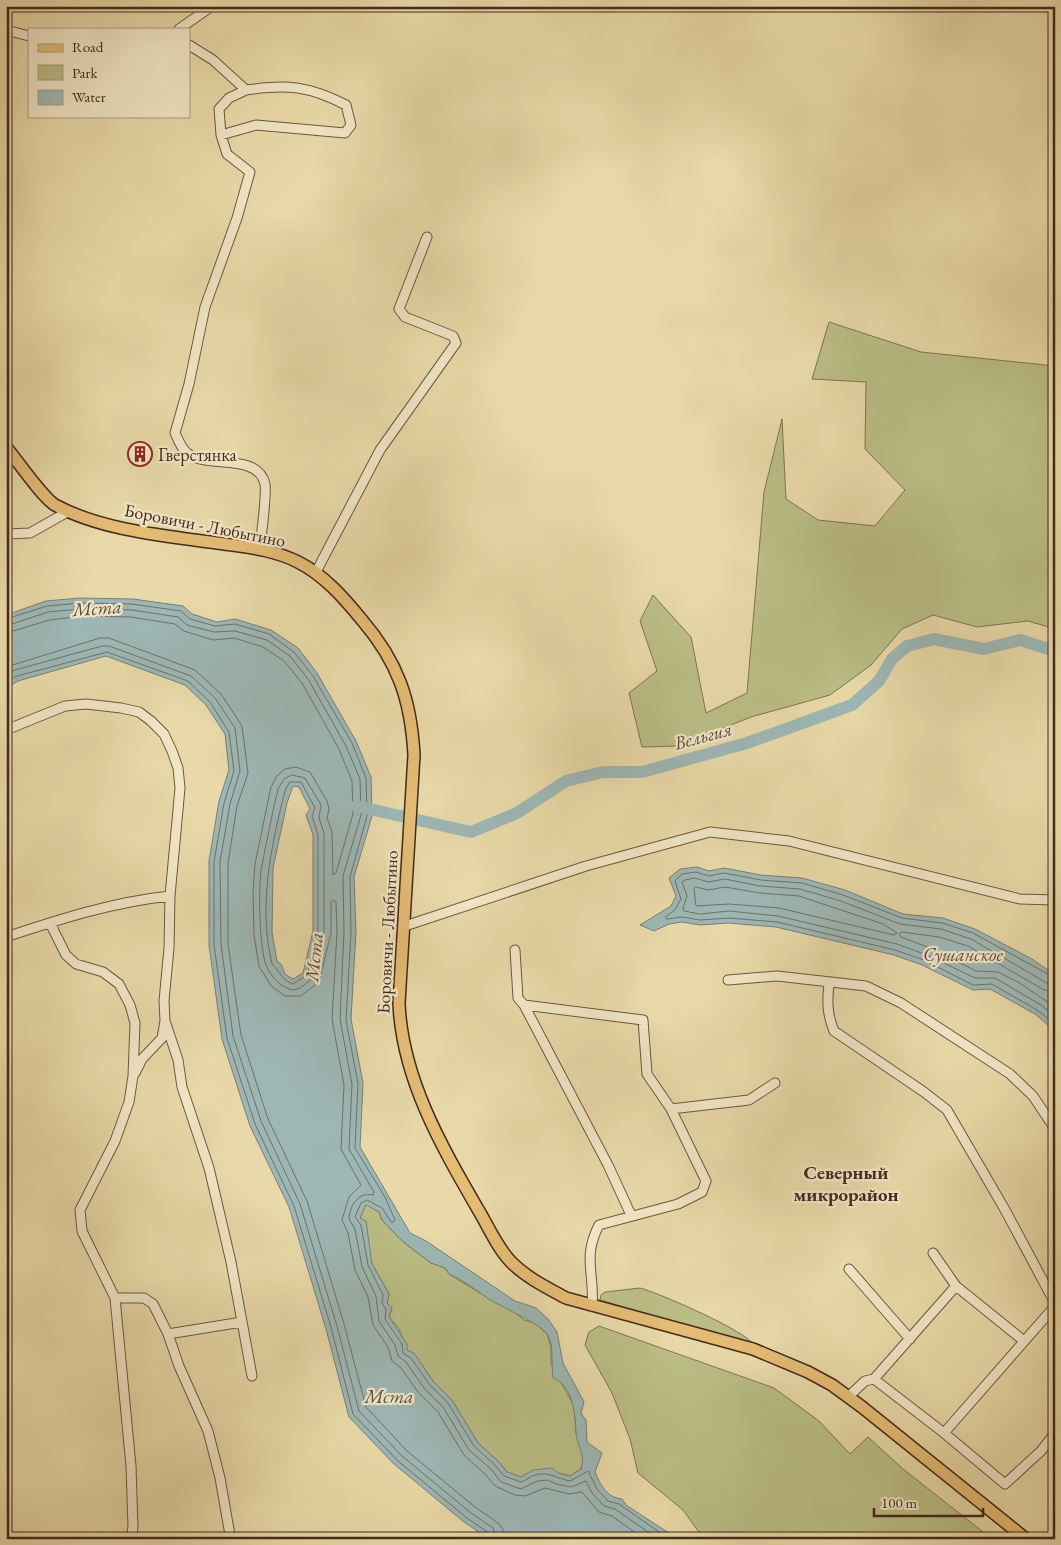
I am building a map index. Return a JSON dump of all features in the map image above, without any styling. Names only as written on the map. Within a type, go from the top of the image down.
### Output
[{"type":"main road","name":"Боровичи - Любытино","points":[[6,447],[53,504],[94,522],[168,536],[260,549],[296,561],[316,572],[373,632],[397,671],[413,735],[414,768],[399,1003],[400,1028],[407,1059],[424,1108],[445,1151],[512,1262],[544,1286],[566,1298],[597,1308],[668,1324],[753,1349],[808,1372],[832,1385],[848,1397],[1026,1539]]},
{"type":"street","points":[[180,28],[212,6]]},
{"type":"street","points":[[6,30],[28,36]]},
{"type":"street","points":[[190,46],[213,60],[246,90]]},
{"type":"street","points":[[221,136],[256,125],[345,133],[351,125],[346,105],[319,91],[276,86],[246,90],[229,98],[219,109],[221,136],[227,154],[250,172],[205,307],[189,384],[175,433],[181,446],[188,454],[196,458],[248,465],[259,472],[265,484],[260,549]]},
{"type":"street","points":[[316,572],[380,450],[456,343],[453,336],[406,317],[399,309],[427,237]]},
{"type":"street","points":[[6,534],[30,533],[69,511]]},
{"type":"street","points":[[6,730],[65,706],[121,708],[139,712],[151,721],[164,734],[172,751],[178,768],[180,788],[170,896],[169,948],[164,1001],[165,1021],[162,1038],[142,1059],[133,1076]]},
{"type":"street","points":[[404,926],[586,866],[710,832],[789,840],[1020,899],[1055,900]]},
{"type":"street","points":[[7,935],[140,899],[170,896]]},
{"type":"street","points":[[50,923],[66,955],[76,964],[103,972],[119,984],[130,1005],[135,1024],[133,1076],[128,1102],[115,1141],[80,1210],[82,1231],[115,1298],[131,1466],[133,1527],[131,1539]]},
{"type":"street","points":[[515,950],[518,998],[524,1005],[631,1215]]},
{"type":"street","points":[[728,980],[777,976],[829,984],[866,986],[901,1003],[1010,1074],[1033,1096],[1055,1129]]},
{"type":"street","points":[[829,984],[828,1018],[834,1031],[924,1092],[947,1110],[1004,1208],[1055,1305],[944,1433]]},
{"type":"street","points":[[524,1005],[643,1020],[647,1074],[671,1109],[706,1181],[702,1192],[678,1204],[599,1225],[589,1250],[593,1292],[597,1308]]},
{"type":"street","points":[[165,1021],[178,1060],[182,1086],[210,1168],[252,1376]]},
{"type":"street","points":[[671,1109],[749,1100],[775,1083]]},
{"type":"street","points":[[933,1253],[956,1286],[1024,1341]]},
{"type":"street","points":[[849,1269],[910,1339]]},
{"type":"street","points":[[848,1397],[865,1380],[874,1379],[956,1286]]},
{"type":"street","points":[[115,1298],[144,1298],[153,1304],[168,1334],[179,1366],[208,1431],[220,1478],[230,1535]]},
{"type":"street","points":[[168,1334],[242,1322]]},
{"type":"street","points":[[874,1379],[944,1433],[1005,1484],[1055,1434]]},
{"type":"green space","points":[[829,322],[921,352],[1055,366],[1055,629],[1028,621],[977,627],[933,615],[902,629],[871,665],[830,695],[751,717],[678,746],[642,747],[629,693],[657,671],[640,621],[653,595],[691,637],[706,713],[747,693],[764,492],[782,419],[786,499],[818,520],[875,526],[905,490],[865,449],[866,382],[812,379]]},
{"type":"green space","points":[[366,1204],[379,1212],[382,1220],[402,1241],[431,1263],[445,1268],[449,1274],[493,1301],[509,1307],[524,1320],[535,1323],[547,1334],[551,1347],[551,1364],[574,1406],[576,1433],[584,1457],[581,1469],[570,1476],[558,1473],[521,1477],[507,1472],[478,1443],[452,1400],[433,1381],[414,1354],[407,1350],[399,1329],[389,1317],[392,1309],[387,1303],[389,1294],[372,1264],[360,1218]]},
{"type":"green space","points":[[640,1288],[720,1322],[749,1339],[755,1346],[600,1300],[601,1295],[605,1292]]},
{"type":"green space","points":[[599,1326],[774,1388],[819,1421],[850,1454],[868,1437],[903,1469],[992,1539],[704,1539],[683,1510],[638,1473],[630,1439],[612,1393],[585,1345],[589,1332]]},
{"type":"water","name":"Мста","points":[[80,598],[133,599],[183,606],[192,614],[217,622],[235,619],[271,630],[298,648],[317,673],[356,741],[371,777],[372,816],[354,877],[356,932],[351,1019],[363,1083],[360,1147],[410,1233],[426,1241],[515,1301],[536,1308],[548,1319],[557,1332],[563,1363],[584,1402],[581,1413],[586,1420],[587,1442],[602,1453],[595,1472],[602,1486],[612,1496],[622,1499],[626,1505],[678,1539],[489,1539],[464,1522],[394,1464],[349,1417],[326,1329],[289,1207],[250,1126],[222,1039],[209,945],[209,861],[219,801],[229,770],[225,734],[206,705],[185,685],[106,656],[18,681],[6,688],[6,615],[46,601]],"holes":[[[293,786],[299,787],[310,809],[306,815],[313,835],[313,931],[303,973],[293,979],[285,974],[281,964],[277,961],[272,933],[273,868],[287,803]],[[366,1205],[379,1212],[382,1220],[402,1241],[431,1263],[445,1268],[449,1274],[492,1301],[531,1322],[548,1335],[552,1350],[553,1378],[565,1387],[574,1409],[577,1437],[582,1454],[581,1469],[570,1476],[558,1473],[552,1468],[533,1470],[521,1477],[507,1472],[478,1443],[452,1400],[433,1381],[414,1353],[407,1350],[407,1344],[389,1317],[392,1308],[387,1303],[389,1294],[372,1264],[366,1221],[360,1218]]]},
{"type":"water","name":"Сушанское","points":[[697,867],[709,871],[724,868],[761,875],[802,878],[845,890],[903,914],[943,918],[975,929],[1032,959],[1055,975],[1055,1031],[1035,1014],[990,989],[973,990],[922,965],[894,955],[776,927],[728,923],[700,925],[682,922],[669,924],[654,931],[640,925],[671,906],[676,896],[669,878],[680,869]]},
{"type":"waterway","name":"Вельгия","points":[[356,806],[471,832],[517,813],[566,781],[603,772],[642,772],[747,743],[852,705],[879,681],[892,659],[907,646],[934,639],[984,649],[1020,640],[1055,651]]},
{"type":"place","name":"Гверстянка","points":[[140,454]]},
{"type":"district","name":"Северный микрорайон","points":[[846,1183]]}]
